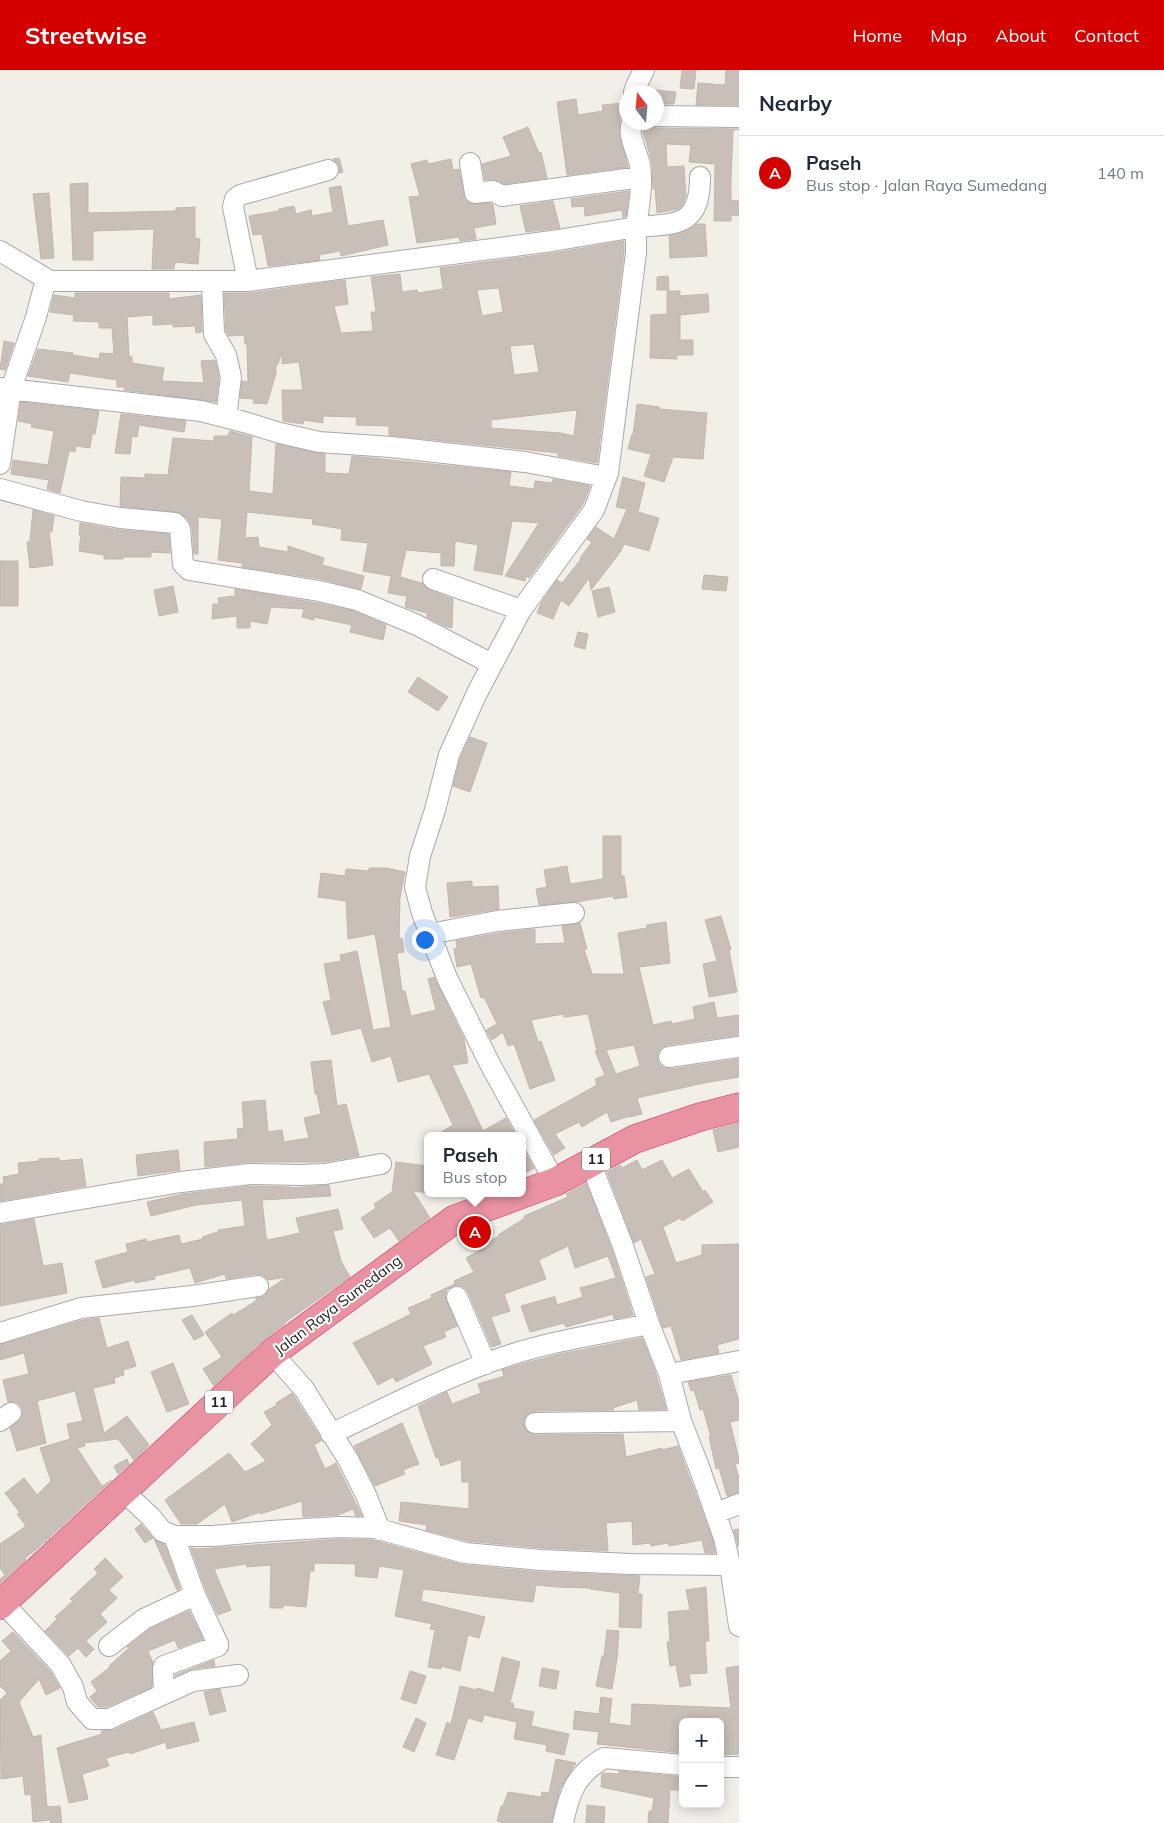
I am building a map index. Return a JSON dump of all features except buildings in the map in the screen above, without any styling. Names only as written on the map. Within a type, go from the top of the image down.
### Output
[{"type":"highway","name":"Jalan Raya Sumedang","points":[[526,1193],[555,1182],[635,1139],[700,1117],[739,1107]]},
{"type":"highway","name":"Jalan Raya Sumedang","points":[[1,1604],[272,1353],[455,1220],[516,1197]]},
{"type":"street","points":[[637,85],[644,70]]},
{"type":"street","points":[[664,116],[739,117]]},
{"type":"street","points":[[555,1182],[482,1049],[447,978],[422,913],[415,887],[420,856],[435,810],[449,755],[492,664],[521,610],[594,510],[606,477],[636,253],[636,227],[642,188],[640,164],[632,140],[631,130]]},
{"type":"street","points":[[470,162],[475,193],[493,191],[502,196],[641,177]]},
{"type":"street","points":[[248,281],[235,216],[233,202],[235,199],[240,195],[328,170]]},
{"type":"street","points":[[0,464],[6,388],[36,317],[45,283],[50,281],[248,281],[552,241],[636,227],[680,222],[694,212],[699,199],[700,177]]},
{"type":"street","points":[[0,251],[50,281]]},
{"type":"street","points":[[212,281],[214,334],[226,355],[231,377],[226,417]]},
{"type":"street","points":[[6,388],[201,411],[319,442],[391,447],[525,462],[606,477]]},
{"type":"street","points":[[0,489],[81,511],[120,518],[175,523],[180,529],[183,564],[189,570],[319,590],[357,600],[417,625],[492,664]]},
{"type":"street","points":[[433,579],[521,610]]},
{"type":"street","points":[[430,934],[497,921],[574,913]]},
{"type":"street","points":[[669,1057],[739,1047]]},
{"type":"street","points":[[590,1162],[623,1246],[649,1324],[669,1374],[681,1421],[724,1538],[739,1626]]},
{"type":"street","points":[[0,1213],[182,1182],[250,1174],[300,1176],[325,1174],[381,1164]]},
{"type":"street","points":[[0,1333],[81,1308],[183,1297],[258,1286]]},
{"type":"street","points":[[457,1297],[486,1364]]},
{"type":"street","points":[[331,1434],[449,1379],[504,1357],[649,1324]]},
{"type":"street","points":[[272,1353],[304,1389],[349,1461],[366,1495],[380,1530]]},
{"type":"street","points":[[669,1374],[739,1361]]},
{"type":"street","points":[[535,1424],[681,1421]]},
{"type":"street","points":[[123,1490],[151,1517],[162,1531],[174,1536],[213,1536],[271,1530],[339,1527],[380,1530],[465,1553],[541,1560],[730,1565]]},
{"type":"street","points":[[716,1514],[739,1504]]},
{"type":"street","points":[[164,1694],[164,1666],[218,1645],[194,1595],[174,1536]]},
{"type":"street","points":[[109,1646],[144,1619],[194,1595]]},
{"type":"street","points":[[1,1604],[60,1664],[70,1682],[77,1702],[92,1719],[109,1719],[193,1681],[238,1675]]},
{"type":"street","points":[[563,1823],[568,1798],[579,1780],[597,1762],[604,1758],[679,1765]]},
{"type":"street","points":[[724,1767],[739,1767]]},
{"type":"place","name":"Paseh","points":[[475,1232]]}]
